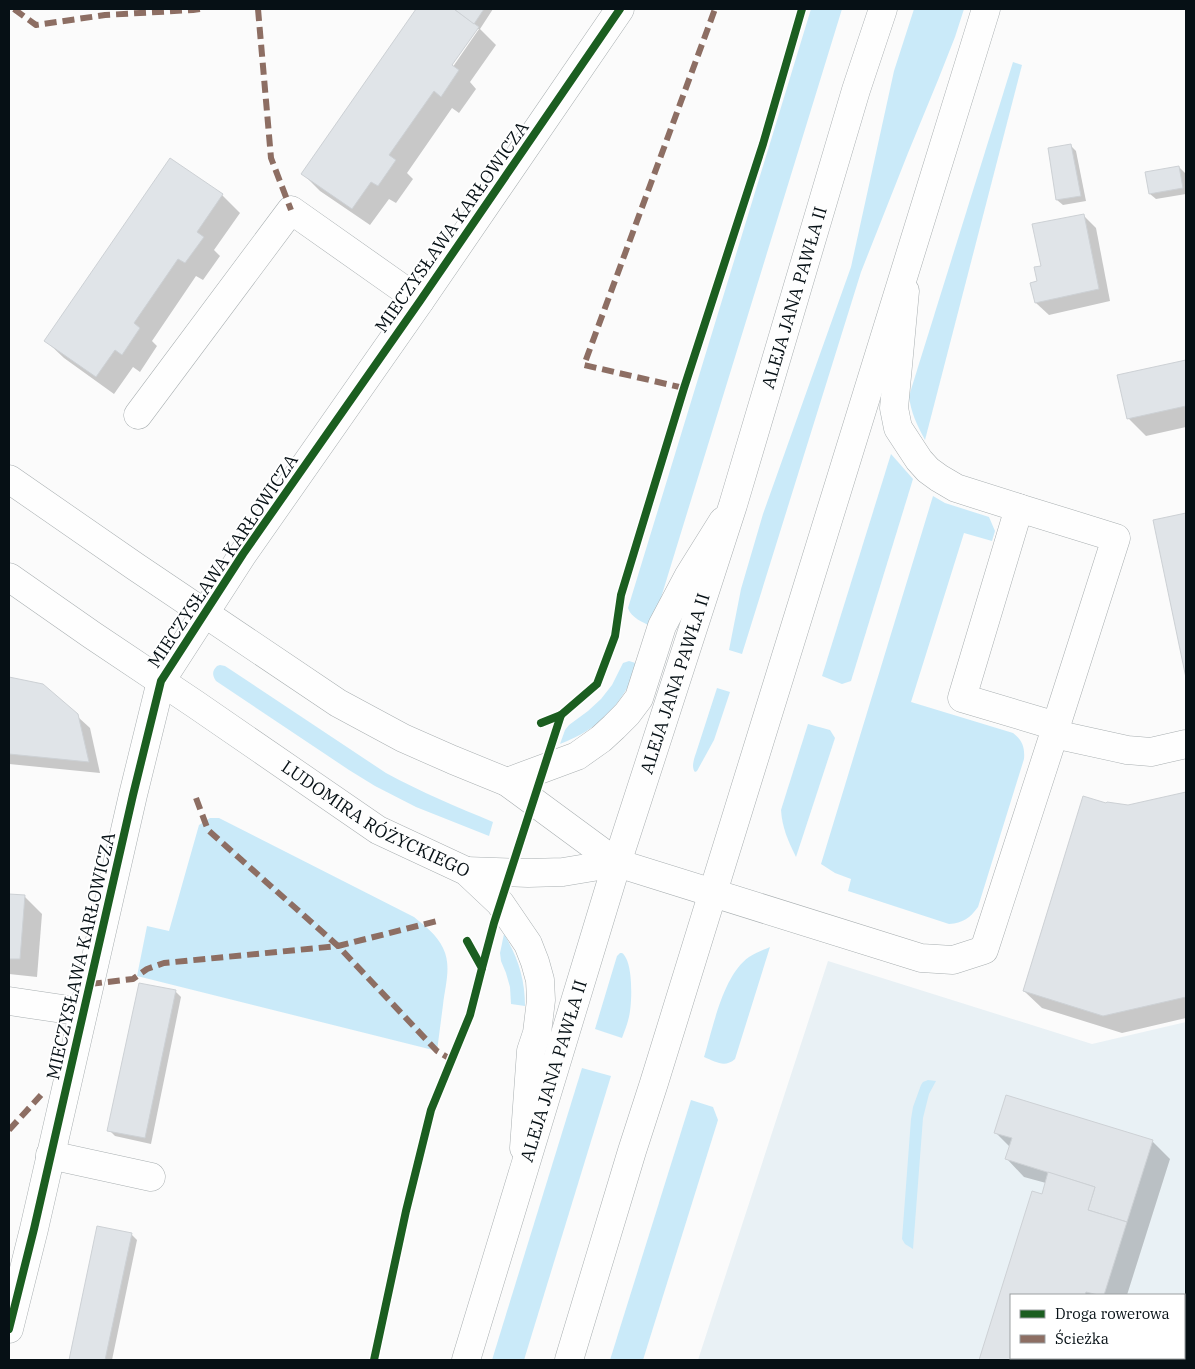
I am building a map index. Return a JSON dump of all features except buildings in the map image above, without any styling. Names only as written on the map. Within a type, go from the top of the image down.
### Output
[{"type":"street","name":"MIECZYSŁAWA KARŁOWICZA","points":[[9,1329],[34,1229],[161,681],[242,554],[420,301],[620,9]]},
{"type":"street","name":"ALEJA JANA PAWŁA II","points":[[466,1360],[617,863],[733,505],[856,90],[883,9]]},
{"type":"street","points":[[568,1360],[986,9]]},
{"type":"street","points":[[138,415],[291,210],[420,301]]},
{"type":"street","points":[[9,479],[338,703],[403,738],[507,782],[617,863],[921,958],[953,960],[984,950],[1116,538],[956,488],[928,470],[919,460],[898,428],[894,408],[908,260]]},
{"type":"street","points":[[507,782],[577,756],[601,739],[627,714],[639,698],[662,626],[688,577],[733,505]]},
{"type":"street","points":[[1019,508],[962,698],[1055,730],[1127,750],[1151,752],[1186,744]]},
{"type":"street","name":"LUDOMIRA RÓŻYCKIEGO","points":[[9,576],[92,635],[378,830],[466,870],[500,903],[528,944],[540,980],[541,1000],[537,1033],[531,1051],[522,1180]]},
{"type":"street","points":[[466,870],[528,873],[562,872],[617,863]]},
{"type":"street","points":[[9,1001],[83,1012]]},
{"type":"street","points":[[50,1155],[151,1177]]},
{"type":"shaded area","points":[[811,9],[842,9],[652,627],[635,617],[628,608]]},
{"type":"shaded area","points":[[914,9],[964,9],[955,37],[861,272],[742,654],[729,650],[741,589],[763,514],[851,267],[894,71]]},
{"type":"shaded area","points":[[1013,62],[1022,65],[925,440],[911,408],[909,396]]},
{"type":"shaded area","points":[[891,454],[913,479],[851,681],[842,684],[822,676]]},
{"type":"shaded area","points":[[933,496],[945,503],[989,517],[995,531],[992,541],[964,533],[911,702],[1013,733],[1022,744],[1024,755],[978,907],[966,919],[949,924],[848,891],[851,879],[835,873],[821,864]]},
{"type":"shaded area","points":[[629,661],[639,664],[626,691],[618,702],[587,731],[560,744],[569,725],[601,699],[612,685],[623,663]]},
{"type":"shaded area","points":[[220,665],[225,666],[386,773],[426,793],[493,822],[489,836],[416,807],[349,770],[216,681],[213,671]]},
{"type":"shaded area","points":[[717,688],[730,692],[714,740],[695,772],[693,768],[694,760]]},
{"type":"shaded area","points":[[808,724],[830,730],[835,738],[796,857],[786,834],[781,810]]},
{"type":"shaded area","points":[[210,818],[219,818],[414,917],[430,931],[443,948],[447,962],[437,1051],[137,976],[147,926],[169,931],[199,825]]},
{"type":"shaded area","points":[[504,934],[520,969],[524,987],[525,1006],[511,1004],[510,987],[500,953]]},
{"type":"shaded area","points":[[770,947],[735,1059],[724,1064],[704,1057],[715,1017],[732,976],[749,957]]},
{"type":"shaded area","points":[[620,953],[626,957],[630,971],[631,989],[631,1005],[622,1038],[595,1029],[617,956]]},
{"type":"shaded area","points":[[828,961],[1092,1044],[1186,1022],[1186,1360],[698,1360]]},
{"type":"shaded area","points":[[582,1068],[611,1076],[524,1360],[492,1360]]},
{"type":"shaded area","points":[[928,1080],[936,1081],[929,1094],[923,1118],[913,1249],[905,1244],[902,1239],[911,1119],[921,1085]]},
{"type":"shaded area","points":[[691,1100],[713,1107],[718,1120],[643,1360],[610,1360]]},
{"type":"marked path","points":[[14,9],[36,25],[105,15],[200,9]]},
{"type":"marked path","points":[[258,9],[271,158],[291,210]]},
{"type":"marked path","points":[[684,388],[584,365],[715,9]]},
{"type":"marked path","points":[[196,798],[208,830],[338,946],[437,1051],[452,1060]]},
{"type":"marked path","points":[[90,984],[133,979],[147,969],[164,963],[338,946],[441,920]]},
{"type":"marked path","points":[[9,1130],[41,1095]]},
{"type":"cycle path","points":[[9,1329],[34,1229],[133,795],[161,681],[243,554],[420,301],[620,9]]},
{"type":"cycle path","points":[[541,723],[561,715],[597,684],[615,636],[621,595],[684,388],[763,144],[802,9]]},
{"type":"cycle path","points":[[482,968],[494,923],[561,715]]},
{"type":"cycle path","points":[[374,1360],[406,1211],[431,1110],[470,1015],[482,968],[467,941]]}]
